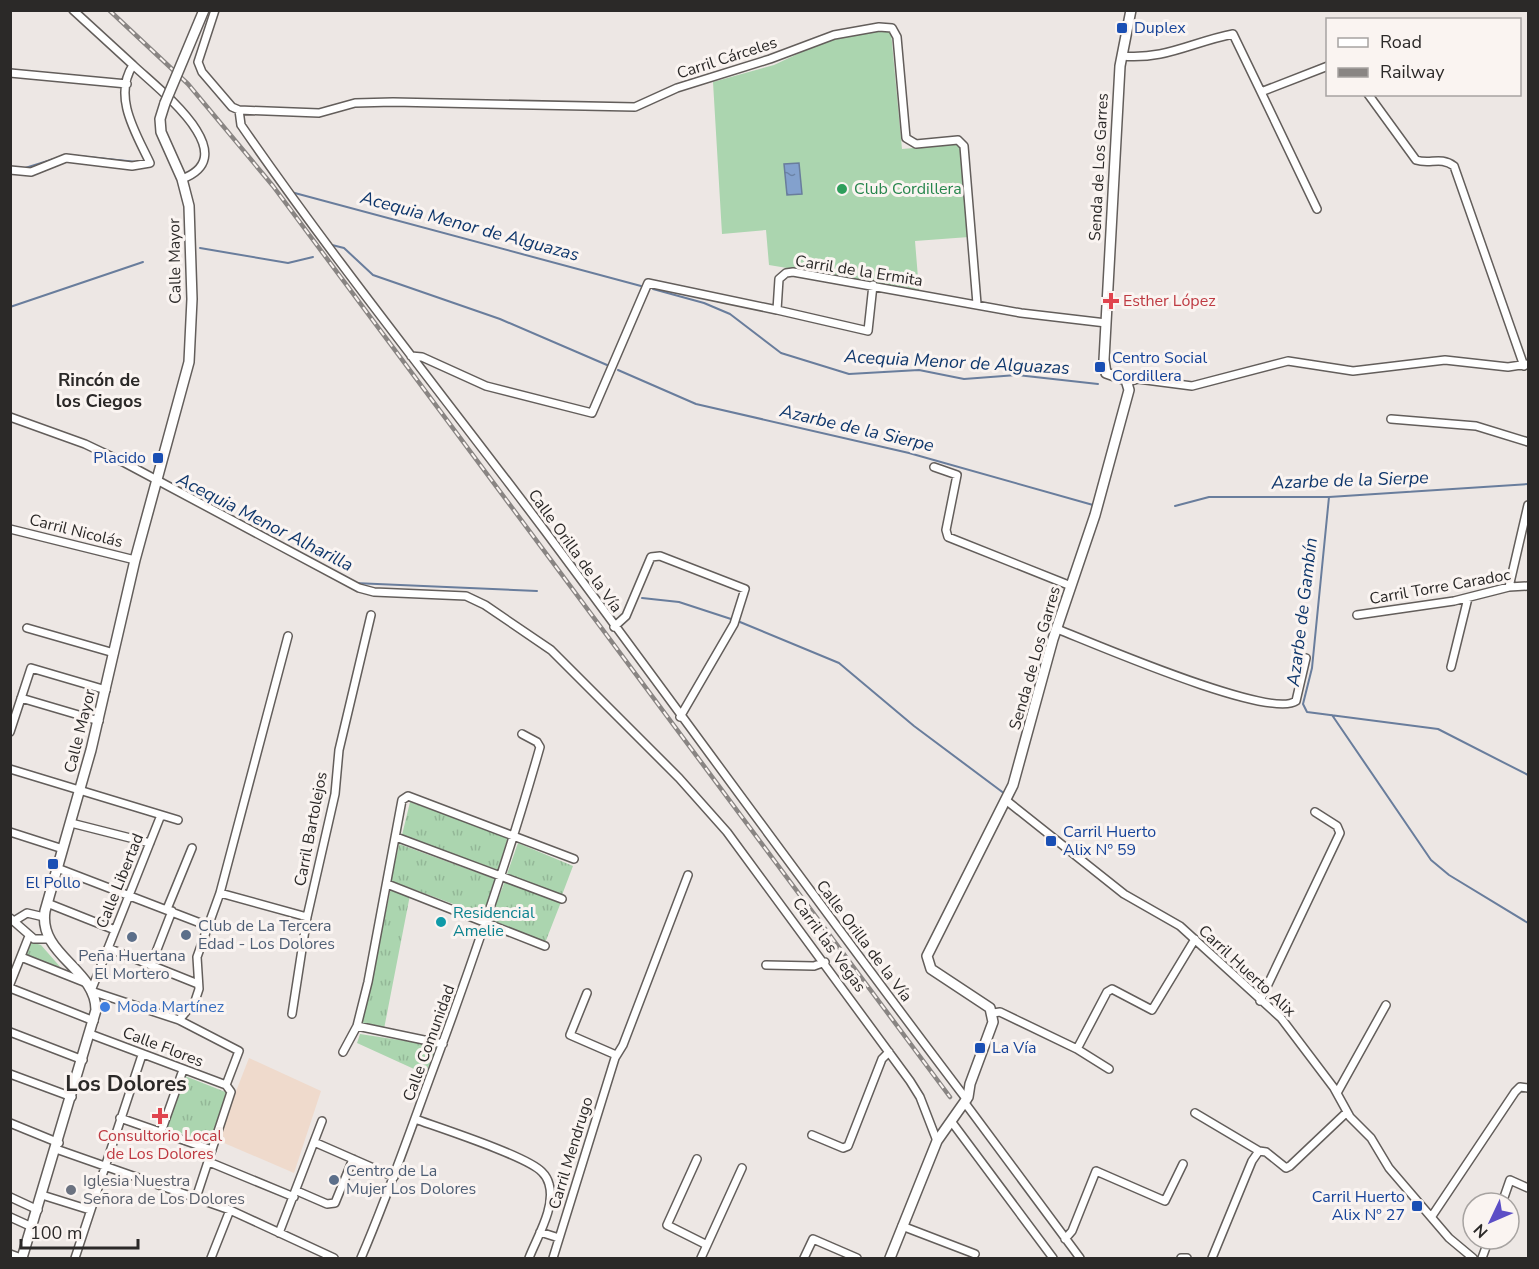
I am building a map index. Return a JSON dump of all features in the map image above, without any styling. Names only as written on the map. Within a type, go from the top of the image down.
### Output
[{"type":"street","points":[[73,10],[133,65],[192,124],[203,139],[206,150],[203,164],[183,184]]},
{"type":"street","name":"Calle Mayor","points":[[91,991],[49,939],[44,917],[46,903],[99,721],[135,560],[183,392],[190,352],[189,206],[183,184],[161,132],[160,119],[204,10]]},
{"type":"street","name":"Calle Orilla de la Vía","points":[[215,10],[199,54],[199,66],[231,106],[238,110],[239,122],[272,170],[614,627],[1080,1258]]},
{"type":"street","name":"Senda de Los Garres","points":[[993,1013],[980,999],[931,969],[926,960],[1007,801],[1025,750],[1057,629],[1100,496],[1130,390],[1128,382],[1105,371],[1122,56],[1131,10]]},
{"type":"street","name":"Carril Cárceles","points":[[238,110],[319,113],[355,104],[393,102],[635,107],[677,88],[770,59],[834,35],[887,27],[895,31],[897,37],[906,138],[916,144],[958,140],[964,146],[977,304]]},
{"type":"street","points":[[1122,56],[1152,57],[1176,52],[1208,39],[1233,33],[1317,209]]},
{"type":"street","points":[[10,170],[31,172],[66,158],[132,166],[150,163],[129,119],[127,84],[133,65]]},
{"type":"street","points":[[1261,92],[1326,67]]},
{"type":"street","points":[[10,73],[127,84]]},
{"type":"street","points":[[1128,382],[1135,379],[1192,386],[1288,361],[1353,371],[1445,360],[1526,365],[1454,166],[1439,159],[1423,162],[1416,160],[1369,96]]},
{"type":"street","name":"Carril de la Ermita","points":[[777,310],[779,279],[786,273],[793,272],[1020,313],[1106,322]]},
{"type":"street","points":[[411,356],[423,357],[486,386],[592,413],[648,284],[777,310],[868,332],[873,285]]},
{"type":"street","name":"Carril las Vegas","points":[[10,417],[85,444],[359,588],[374,592],[466,596],[485,605],[551,650],[679,778],[754,867],[825,962],[920,1097],[937,1141]]},
{"type":"street","points":[[1391,419],[1476,426],[1528,442]]},
{"type":"street","points":[[934,467],[957,475],[946,530],[948,537],[1071,586]]},
{"type":"street","points":[[1509,587],[1528,505]]},
{"type":"street","name":"Carril Nicolás","points":[[10,529],[135,560]]},
{"type":"street","points":[[614,627],[629,610],[651,557],[660,556],[745,589],[734,624],[680,717]]},
{"type":"street","name":"Carril Torre Caradoc","points":[[1357,615],[1468,598],[1509,587],[1528,586]]},
{"type":"street","points":[[1451,667],[1468,598]]},
{"type":"street","name":"Carril Bartolejos","points":[[292,1014],[307,917],[335,794],[339,750],[370,615]]},
{"type":"street","points":[[27,628],[114,653]]},
{"type":"street","points":[[1057,629],[1220,691],[1278,706],[1290,706],[1296,701],[1306,658]]},
{"type":"street","points":[[179,1020],[195,1001],[198,984],[197,957],[220,893],[288,636]]},
{"type":"street","points":[[10,732],[31,668],[106,690]]},
{"type":"street","points":[[21,698],[99,721]]},
{"type":"street","name":"Calle Comunidad","points":[[361,1258],[394,1177],[443,1044],[515,834],[540,747],[537,742],[522,734]]},
{"type":"street","points":[[10,769],[178,820]]},
{"type":"street","points":[[343,1052],[357,1026],[402,800],[408,796],[515,834],[574,859]]},
{"type":"street","name":"Carril Huerto Alix","points":[[1007,801],[1124,894],[1174,922],[1286,1024],[1337,1093],[1347,1112],[1371,1138],[1389,1168],[1449,1238],[1473,1258]]},
{"type":"street","points":[[1260,1001],[1340,833],[1337,826],[1315,812]]},
{"type":"street","name":"Calle Libertad","points":[[91,991],[161,815]]},
{"type":"street","points":[[71,823],[150,843]]},
{"type":"street","points":[[10,832],[63,849]]},
{"type":"street","points":[[396,837],[562,899]]},
{"type":"street","points":[[151,964],[192,848]]},
{"type":"street","points":[[57,868],[130,894],[208,926]]},
{"type":"street","name":"Carril Mendrugo","points":[[553,1258],[616,1055],[623,1045],[688,875]]},
{"type":"street","points":[[387,884],[545,946]]},
{"type":"street","points":[[220,893],[307,917]]},
{"type":"street","points":[[46,903],[115,930]]},
{"type":"street","points":[[44,917],[27,913],[12,920],[29,936],[39,941],[49,939]]},
{"type":"street","points":[[29,936],[10,986],[94,1021]]},
{"type":"street","points":[[1077,1049],[1107,992],[1112,989],[1152,1010],[1195,939]]},
{"type":"street","points":[[108,948],[198,984]]},
{"type":"street","points":[[21,957],[84,982]]},
{"type":"street","points":[[765,965],[814,966],[825,962]]},
{"type":"street","points":[[91,991],[179,1020],[239,1051],[226,1085],[231,1092],[196,1198]]},
{"type":"street","points":[[10,1254],[22,1258],[38,1210],[94,1021],[96,1004],[91,991]]},
{"type":"street","points":[[587,993],[570,1035],[616,1055]]},
{"type":"street","points":[[1337,1093],[1386,1005]]},
{"type":"street","points":[[890,1258],[937,1141],[966,1102],[970,1084],[993,1022],[993,1013],[1000,1012],[1077,1049],[1109,1069]]},
{"type":"street","points":[[357,1026],[443,1044]]},
{"type":"street","points":[[10,1032],[83,1060]]},
{"type":"street","name":"Calle Flores","points":[[90,1034],[226,1085]]},
{"type":"street","points":[[812,1135],[843,1148],[848,1146],[882,1059],[889,1052]]},
{"type":"street","points":[[75,1258],[103,1166],[142,1055]]},
{"type":"street","points":[[161,1132],[183,1070]]},
{"type":"street","points":[[10,1074],[72,1097]]},
{"type":"street","points":[[1432,1216],[1515,1092],[1520,1087],[1528,1088]]},
{"type":"street","points":[[1195,1113],[1259,1151],[1266,1152],[1286,1168],[1347,1112]]},
{"type":"street","points":[[120,1118],[212,1150]]},
{"type":"street","points":[[415,1119],[524,1160],[544,1173],[549,1185],[550,1197],[540,1232],[529,1258]]},
{"type":"street","points":[[279,1233],[296,1194],[322,1121]]},
{"type":"street","points":[[951,1121],[1053,1258]]},
{"type":"street","points":[[10,1123],[103,1166],[230,1210],[334,1258]]},
{"type":"street","points":[[314,1142],[394,1177]]},
{"type":"street","points":[[1212,1258],[1259,1151]]},
{"type":"street","points":[[697,1158],[667,1225],[707,1245]]},
{"type":"street","points":[[208,1162],[327,1204],[335,1203],[353,1159]]},
{"type":"street","points":[[1065,1239],[1072,1230],[1096,1171],[1165,1201],[1182,1164]]},
{"type":"street","points":[[701,1258],[742,1168]]},
{"type":"street","points":[[1506,1191],[1510,1180],[1528,1188]]},
{"type":"street","points":[[42,1196],[90,1210]]},
{"type":"street","points":[[10,1197],[38,1210]]},
{"type":"street","points":[[211,1258],[230,1210]]},
{"type":"street","points":[[10,1217],[32,1227]]},
{"type":"street","points":[[902,1226],[975,1254]]},
{"type":"street","points":[[540,1232],[559,1238]]},
{"type":"street","points":[[804,1258],[813,1239],[857,1258]]},
{"type":"street","points":[[1181,1258],[1187,1258]]},
{"type":"shaded area","points":[[249,1058],[321,1091],[294,1173],[217,1140]]},
{"type":"green space","name":"Club Cordillera","points":[[887,29],[891,32],[902,149],[960,144],[969,237],[915,241],[919,290],[769,265],[766,230],[722,234],[713,82],[774,65],[825,41]]},
{"type":"green space","points":[[410,802],[508,837],[498,870],[402,835]]},
{"type":"green space","points":[[518,843],[573,866],[562,895],[507,874]]},
{"type":"green space","points":[[399,844],[495,879],[483,915],[391,881]]},
{"type":"green space","points":[[505,881],[561,902],[545,943],[490,919]]},
{"type":"green space","points":[[391,888],[410,895],[384,1029],[362,1023]]},
{"type":"green space","points":[[31,942],[41,945],[62,969],[24,956]]},
{"type":"green space","points":[[360,1034],[438,1046],[425,1074],[357,1043]]},
{"type":"green space","points":[[185,1076],[228,1093],[210,1145],[165,1127]]},
{"type":"water","points":[[799,163],[802,194],[787,195],[784,164]]},
{"type":"waterway","name":"Acequia Menor de Alguazas","points":[[68,155],[137,162]]},
{"type":"waterway","name":"Acequia Menor de Alguazas","points":[[22,169],[54,159]]},
{"type":"waterway","name":"Acequia Menor de Alguazas","points":[[291,192],[641,286]]},
{"type":"waterway","name":"Azarbe de la Sierpe","points":[[332,245],[344,248],[373,275],[500,319],[607,365]]},
{"type":"waterway","name":"Azarbe de la Sierpe","points":[[200,248],[288,263],[313,257]]},
{"type":"waterway","name":"Azarbe de la Sierpe","points":[[10,307],[143,262]]},
{"type":"waterway","name":"Acequia Menor de Alguazas","points":[[653,289],[704,303],[730,314],[781,353],[849,374],[919,370],[964,379],[1017,375],[1098,384]]},
{"type":"waterway","name":"Azarbe de la Sierpe","points":[[618,370],[696,404],[909,453],[1093,505]]},
{"type":"waterway","name":"Azarbe de la Sierpe","points":[[1175,506],[1209,497],[1329,497],[1528,484]]},
{"type":"waterway","name":"Azarbe de Gambín","points":[[1329,497],[1312,668],[1303,704],[1307,712],[1438,729],[1528,775]]},
{"type":"waterway","name":"Acequia Menor Alharilla","points":[[354,583],[537,591]]},
{"type":"waterway","name":"Acequia Menor Alharilla","points":[[642,598],[679,602],[731,619]]},
{"type":"waterway","name":"Acequia Menor Alharilla","points":[[740,622],[839,663],[914,726],[1005,794]]},
{"type":"waterway","points":[[1332,715],[1431,860],[1449,875],[1528,923]]},
{"type":"railway","points":[[109,10],[188,84],[273,186],[950,1097]]},
{"type":"place","name":"Duplex","points":[[1122,28]]},
{"type":"place","name":"Club Cordillera","points":[[842,189]]},
{"type":"place","name":"Esther López","points":[[1111,301]]},
{"type":"place","name":"Centro Social Cordillera","points":[[1100,367]]},
{"type":"place","name":"Placido","points":[[158,458]]},
{"type":"place","name":"Carril Huerto Alix Nº 59","points":[[1051,841]]},
{"type":"place","name":"El Pollo","points":[[53,864]]},
{"type":"place","name":"Residencial Amelie","points":[[441,922]]},
{"type":"place","name":"Club de La Tercera Edad - Los Dolores","points":[[186,935]]},
{"type":"place","name":"Peña Huertana El Mortero","points":[[132,937]]},
{"type":"place","name":"Moda Martínez","points":[[105,1007]]},
{"type":"place","name":"La Vía","points":[[980,1048]]},
{"type":"place","name":"Consultorio Local de Los Dolores","points":[[160,1116]]},
{"type":"place","name":"Centro de La Mujer Los Dolores","points":[[334,1180]]},
{"type":"place","name":"Iglesia Nuestra Señora de Los Dolores","points":[[71,1190]]},
{"type":"place","name":"Carril Huerto Alix Nº 27","points":[[1417,1206]]},
{"type":"district","name":"Rincón de los Ciegos","points":[[99,390]]},
{"type":"district","name":"Los Dolores","points":[[126,1084]]}]
